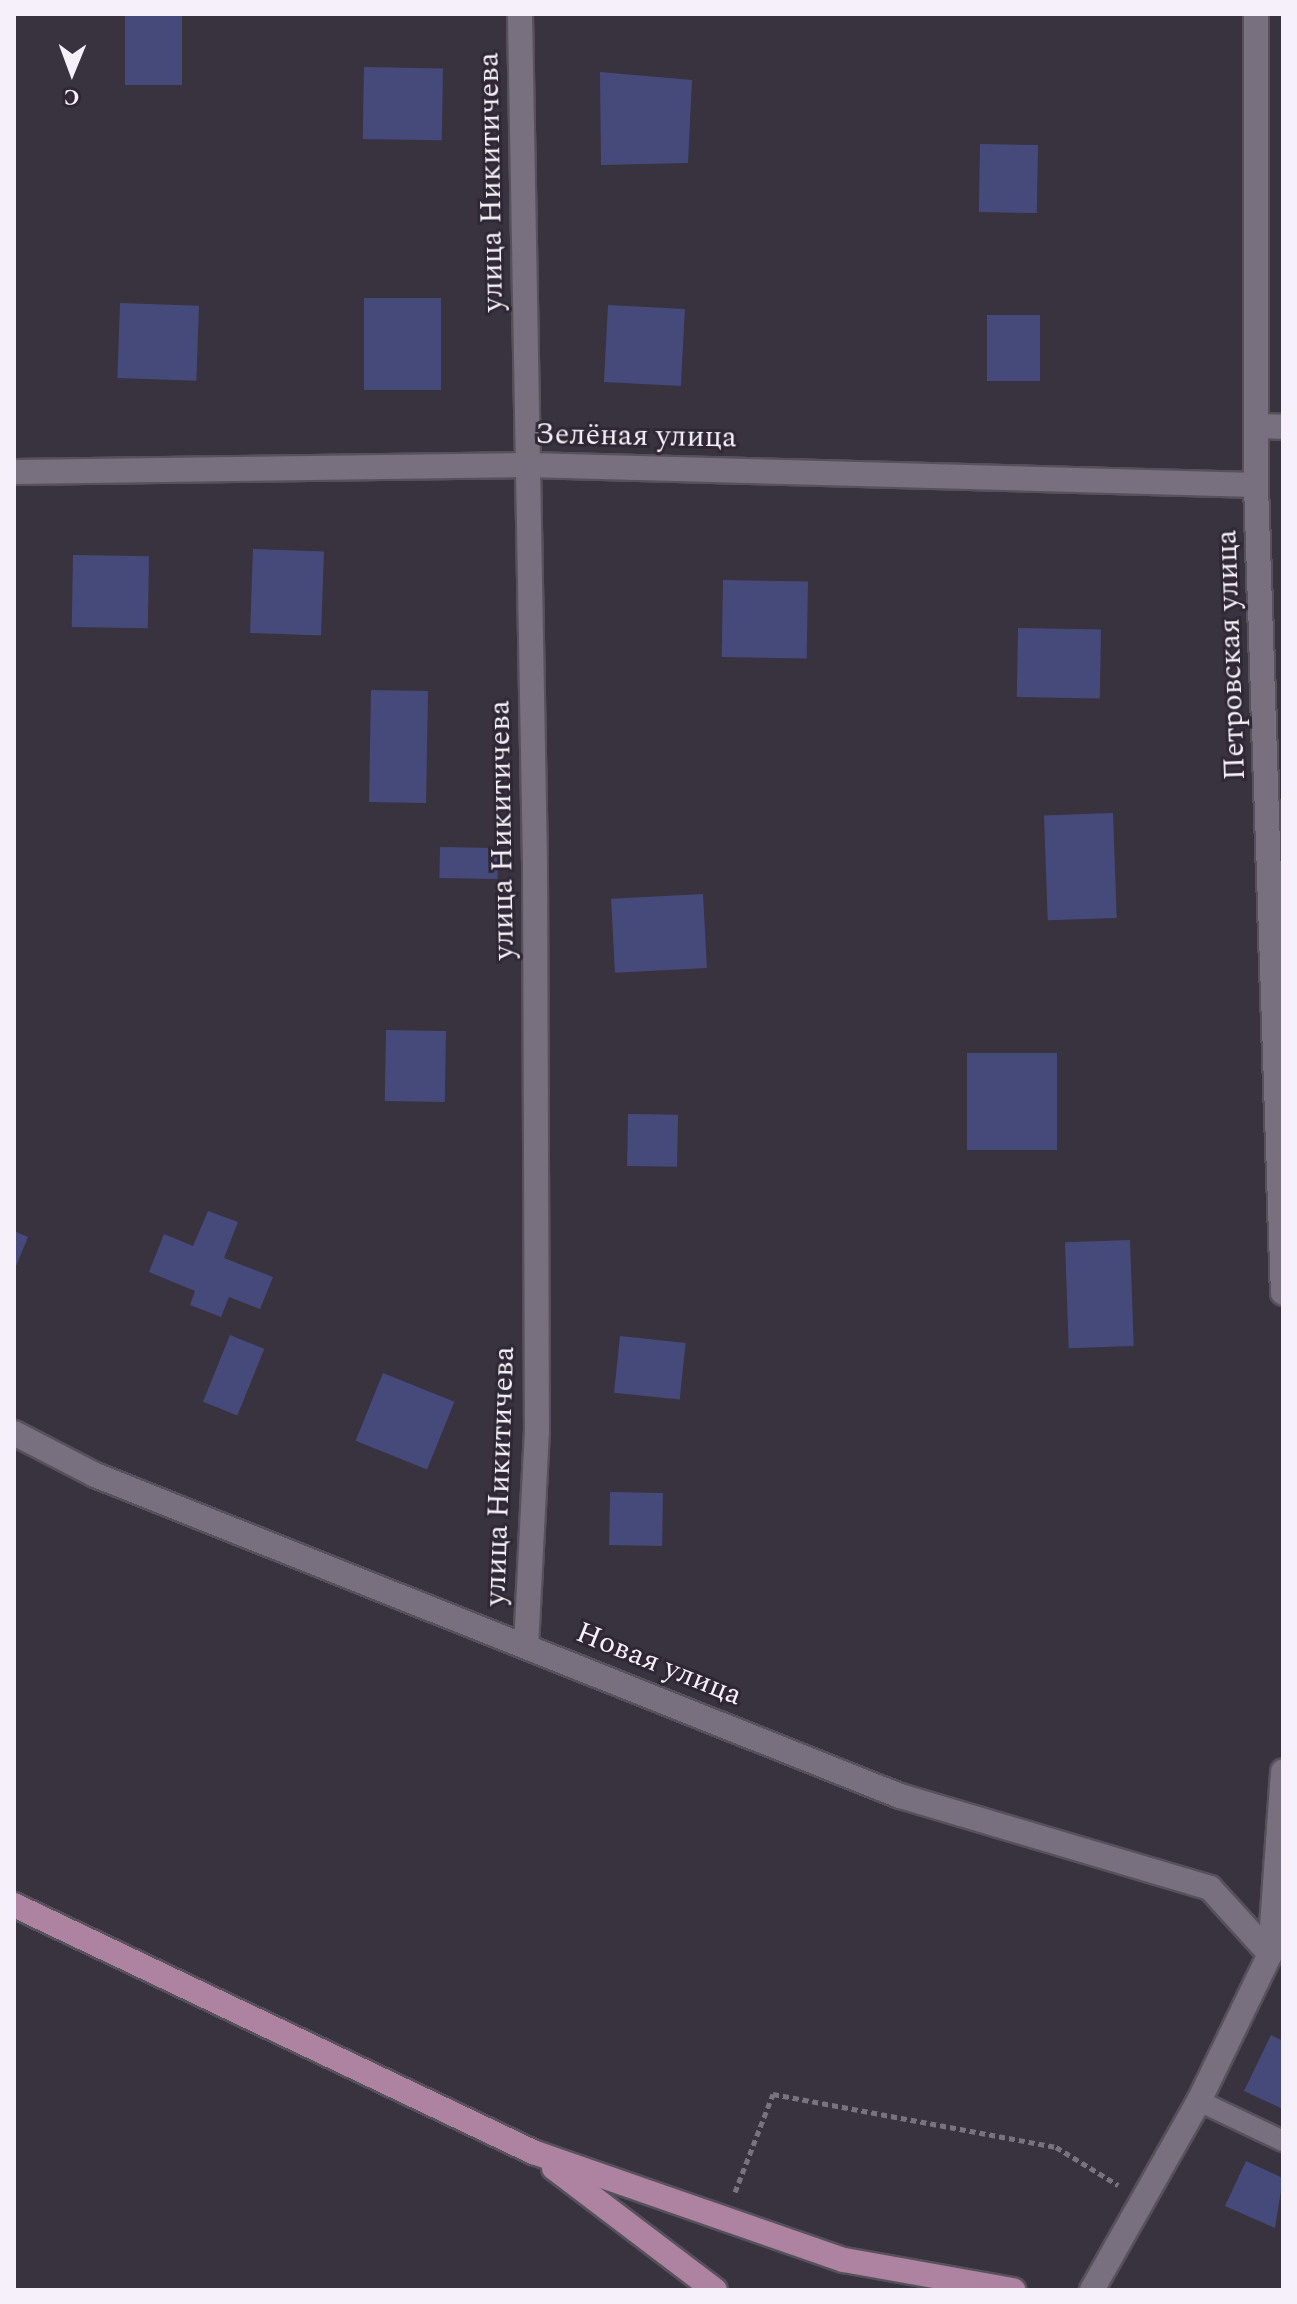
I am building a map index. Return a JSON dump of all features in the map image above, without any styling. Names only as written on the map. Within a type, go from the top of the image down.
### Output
[{"type":"main road","points":[[14,1905],[533,2152],[844,2260],[1013,2290]]},
{"type":"main road","points":[[533,2152],[715,2290]]},
{"type":"street","name":"улица Никитичева","points":[[520,14],[528,465],[537,1430],[526,1645]]},
{"type":"street","name":"Петровская улица","points":[[1256,14],[1256,485],[1283,1293]]},
{"type":"street","points":[[1257,426],[1283,427]]},
{"type":"street","name":"Зелёная улица","points":[[14,472],[528,465],[1256,485]]},
{"type":"street","name":"Новая улица","points":[[14,1433],[95,1475],[900,1796],[1210,1888],[1279,1953]]},
{"type":"street","points":[[1092,2290],[1279,1953],[1283,1771]]},
{"type":"lane","points":[[1199,2101],[1283,2141]]},
{"type":"path","points":[[732,2199],[773,2094],[1056,2147],[1143,2200]]},
{"type":"building","points":[[125,14],[182,14],[182,85],[125,85]]},
{"type":"building","points":[[364,67],[443,68],[442,140],[363,139]]},
{"type":"building","points":[[600,72],[692,80],[688,163],[601,165]]},
{"type":"building","points":[[980,144],[1038,145],[1037,213],[979,212]]},
{"type":"building","points":[[364,298],[441,298],[441,390],[364,390]]},
{"type":"building","points":[[120,303],[199,306],[196,381],[117,378]]},
{"type":"building","points":[[608,305],[685,309],[681,386],[604,382]]},
{"type":"building","points":[[987,315],[1040,315],[1040,381],[987,381]]},
{"type":"building","points":[[253,549],[324,551],[321,635],[250,633]]},
{"type":"building","points":[[73,555],[149,556],[148,628],[72,627]]},
{"type":"building","points":[[723,580],[808,581],[807,658],[722,657]]},
{"type":"building","points":[[1018,628],[1101,629],[1100,698],[1017,697]]},
{"type":"building","points":[[371,690],[428,691],[426,803],[369,802]]},
{"type":"building","points":[[1113,813],[1117,918],[1048,920],[1044,815]]},
{"type":"building","points":[[440,847],[498,848],[497,879],[439,878]]},
{"type":"building","points":[[703,894],[707,968],[615,973],[611,899]]},
{"type":"building","points":[[386,1030],[446,1031],[445,1102],[385,1101]]},
{"type":"building","points":[[967,1053],[1057,1053],[1057,1150],[967,1150]]},
{"type":"building","points":[[628,1114],[678,1115],[677,1167],[627,1166]]},
{"type":"building","points":[[208,1211],[238,1222],[224,1258],[273,1277],[260,1309],[229,1297],[221,1317],[190,1305],[195,1291],[149,1272],[164,1234],[193,1246]]},
{"type":"building","points":[[14,1231],[28,1237],[14,1271]]},
{"type":"building","points":[[1130,1240],[1134,1346],[1069,1348],[1065,1242]]},
{"type":"building","points":[[230,1335],[264,1349],[237,1416],[203,1402]]},
{"type":"building","points":[[620,1336],[686,1343],[680,1400],[614,1393]]},
{"type":"building","points":[[383,1373],[454,1402],[427,1470],[356,1441]]},
{"type":"building","points":[[610,1492],[663,1493],[662,1546],[609,1545]]},
{"type":"building","points":[[1271,2035],[1283,2041],[1283,2109],[1244,2091]]},
{"type":"building","points":[[1246,2161],[1283,2178],[1275,2228],[1225,2206]]}]
